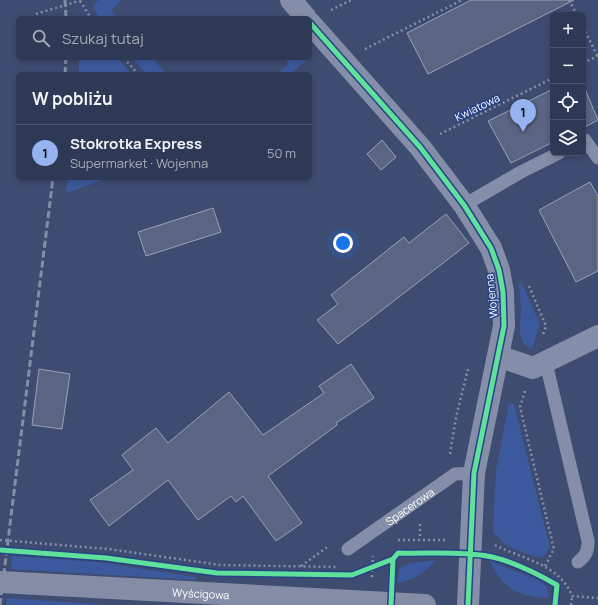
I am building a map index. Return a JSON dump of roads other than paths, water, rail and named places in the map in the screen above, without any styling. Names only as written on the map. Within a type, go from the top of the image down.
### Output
[{"type":"main road","name":"Wyścigowa","points":[[0,582],[425,605]]},
{"type":"street","points":[[291,0],[304,16]]},
{"type":"street","name":"Wojenna","points":[[319,18],[464,205],[492,248],[500,270],[504,309],[504,326],[474,473],[468,605]]},
{"type":"street","points":[[498,356],[533,368],[546,363],[598,336]]},
{"type":"lane","points":[[586,143],[598,158]]},
{"type":"lane","points":[[464,205],[521,172],[553,156]]},
{"type":"lane","points":[[546,363],[588,541],[588,550],[585,557],[578,562]]},
{"type":"lane","name":"Spacerowa","points":[[348,549],[455,474],[474,473]]},
{"type":"railway","points":[[65,0],[66,16]]},
{"type":"railway","points":[[65,72],[66,60]]},
{"type":"railway","points":[[0,605],[53,180]]},
{"type":"place","name":"Stokrotka Express","points":[[523,132]]}]
